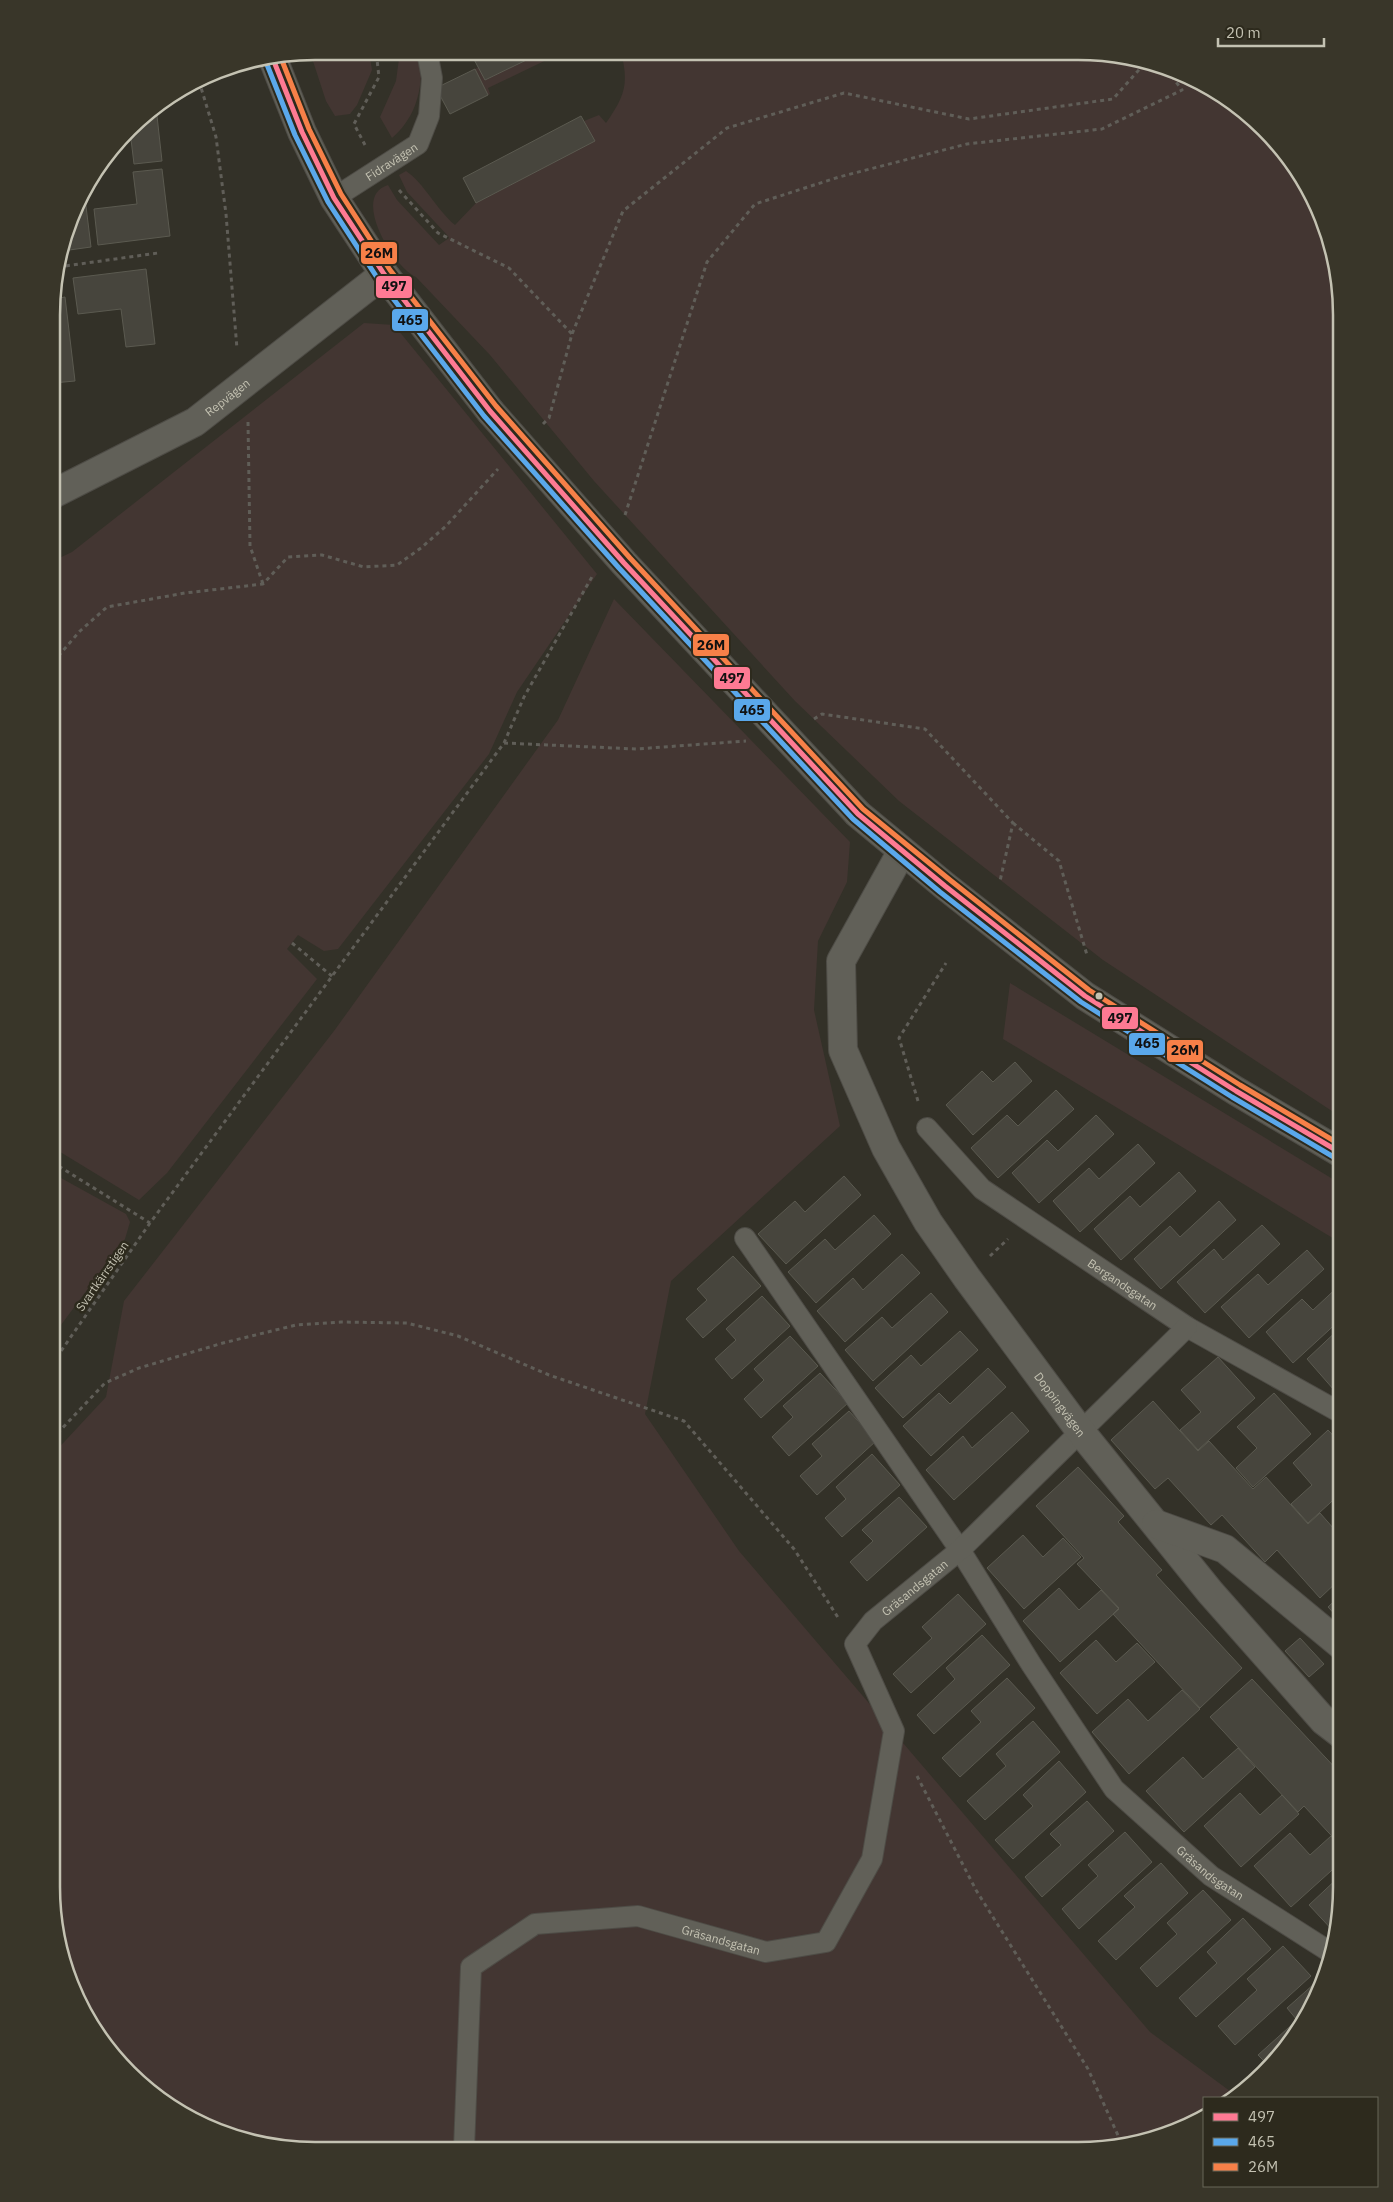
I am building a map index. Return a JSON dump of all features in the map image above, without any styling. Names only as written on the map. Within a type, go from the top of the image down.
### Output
[{"type":"street","points":[[274,63],[302,132],[334,198],[384,274],[490,411],[624,564],[858,814],[1085,996],[1236,1091],[1333,1148]]},
{"type":"street","name":"Repvägen","points":[[60,490],[195,422],[384,274]]},
{"type":"street","name":"Doppingvägen","points":[[902,851],[841,962],[843,1050],[886,1148],[928,1222],[966,1278],[1081,1432],[1210,1592],[1324,1721],[1333,1728]]},
{"type":"street","points":[[1156,1524],[1225,1549],[1333,1638]]},
{"type":"lane","name":"Fidravägen","points":[[334,198],[418,144],[429,116],[432,78],[429,60]]},
{"type":"lane","name":"Bergandsgatan","points":[[927,1128],[982,1189],[1187,1327],[1333,1409]]},
{"type":"lane","name":"Gräsandsgatan","points":[[745,1238],[960,1550],[1031,1664],[1114,1789],[1211,1876],[1325,1949]]},
{"type":"lane","name":"Gräsandsgatan","points":[[464,2142],[471,1967],[535,1924],[638,1916],[766,1952],[826,1942],[872,1859],[894,1730],[855,1644],[873,1621],[960,1550],[1187,1327]]},
{"type":"path","points":[[369,153],[354,124],[379,77],[377,60]]},
{"type":"path","points":[[536,431],[549,418],[572,334],[623,211],[727,128],[844,93],[969,119],[1113,99],[1141,68]]},
{"type":"path","points":[[201,87],[216,137],[226,214],[238,358]]},
{"type":"path","points":[[395,184],[406,200],[438,233],[509,268],[572,334]]},
{"type":"path","points":[[65,265],[158,253]]},
{"type":"path","points":[[247,416],[250,546],[263,584]]},
{"type":"path","points":[[60,654],[80,631],[107,607],[185,593],[263,584],[288,557],[322,555],[364,567],[397,564],[421,548],[446,526],[505,463]]},
{"type":"path","points":[[807,724],[822,714],[925,729],[1013,823],[1058,860],[1087,956]]},
{"type":"path","points":[[504,743],[636,749],[754,740]]},
{"type":"path","points":[[1000,881],[1013,823]]},
{"type":"path","points":[[292,943],[333,977]]},
{"type":"path","points":[[927,1128],[900,1038],[946,963]]},
{"type":"path","name":"Svartkärrstigen","points":[[60,1167],[150,1223],[60,1352]]},
{"type":"path","points":[[966,1278],[1028,1220]]},
{"type":"path","points":[[60,1431],[105,1383],[139,1368],[223,1343],[296,1325],[407,1323],[458,1336],[548,1375],[684,1422],[794,1548],[855,1644]]},
{"type":"path","points":[[917,1775],[976,1890],[1088,2069],[1119,2139]]},
{"type":"shaded area","points":[[313,60],[370,60],[372,70],[357,105],[350,114],[335,116],[326,101]]},
{"type":"shaded area","points":[[399,60],[421,60],[420,87],[413,110],[408,120],[392,138],[380,117],[396,81]]},
{"type":"shaded area","points":[[526,60],[546,60],[488,88],[490,94],[488,95],[475,69],[479,67],[485,80]]},
{"type":"shaded area","points":[[622,60],[1078,60],[1112,62],[1176,79],[1206,94],[1246,123],[1270,147],[1290,173],[1314,217],[1324,249],[1331,281],[1333,315],[1333,1112],[1103,960],[899,801],[795,701],[594,481],[490,355],[416,277],[407,271],[387,247],[374,217],[373,203],[377,192],[388,185],[397,200],[439,245],[449,238],[448,236],[407,192],[399,175],[406,171],[419,182],[442,212],[455,225],[476,203],[594,141],[584,121],[599,115],[606,123],[624,89],[625,73]]},
{"type":"shaded area","points":[[364,323],[394,325],[597,574],[517,692],[489,754],[338,949],[324,951],[298,935],[287,949],[317,979],[167,1173],[139,1200],[60,1152],[60,558],[72,552]]},
{"type":"shaded area","points":[[614,599],[850,842],[847,882],[818,941],[814,1010],[840,1126],[671,1281],[645,1414],[739,1551],[1150,2032],[1230,2091],[1223,2097],[1203,2097],[1203,2110],[1176,2123],[1128,2137],[1078,2142],[315,2142],[281,2140],[217,2123],[173,2099],[147,2079],[123,2055],[94,2015],[79,1985],[65,1937],[60,1887],[60,1446],[106,1397],[124,1301],[334,1031],[558,720]]},
{"type":"shaded area","points":[[1010,983],[1333,1179],[1333,1238],[1003,1039]]},
{"type":"shaded area","points":[[60,1177],[126,1214],[130,1222],[125,1239],[60,1326]]},
{"type":"building","points":[[474,60],[526,60],[485,80]]},
{"type":"building","points":[[475,69],[488,95],[450,114],[436,88]]},
{"type":"building","points":[[157,115],[162,161],[134,164],[131,139]]},
{"type":"building","points":[[581,116],[595,141],[476,203],[463,178]]},
{"type":"building","points":[[162,169],[170,236],[98,245],[94,209],[137,204],[133,172]]},
{"type":"building","points":[[86,203],[91,247],[69,250]]},
{"type":"building","points":[[146,269],[155,344],[126,347],[121,309],[78,314],[73,278]]},
{"type":"building","points":[[65,297],[75,381],[60,382],[60,315],[61,298]]},
{"type":"building","points":[[1015,1062],[1032,1081],[973,1135],[946,1105],[982,1071],[993,1082]]},
{"type":"building","points":[[1056,1090],[1074,1109],[998,1178],[971,1148],[1007,1115],[1018,1126]]},
{"type":"building","points":[[1096,1115],[1114,1134],[1039,1203],[1012,1173],[1047,1140],[1058,1151]]},
{"type":"building","points":[[1138,1144],[1155,1163],[1080,1232],[1053,1201],[1089,1168],[1099,1179]]},
{"type":"building","points":[[1179,1172],[1196,1191],[1121,1260],[1094,1229],[1130,1196],[1140,1207]]},
{"type":"building","points":[[844,1176],[861,1195],[786,1264],[758,1234],[795,1201],[805,1212]]},
{"type":"building","points":[[1219,1201],[1236,1220],[1161,1289],[1134,1259],[1170,1226],[1180,1237]]},
{"type":"building","points":[[874,1215],[891,1234],[816,1303],[788,1272],[825,1239],[835,1250]]},
{"type":"building","points":[[1262,1225],[1280,1244],[1205,1313],[1177,1282],[1214,1249],[1223,1260]]},
{"type":"building","points":[[1307,1250],[1324,1269],[1249,1338],[1221,1307],[1258,1274],[1268,1285]]},
{"type":"building","points":[[902,1254],[920,1273],[845,1342],[817,1311],[853,1278],[863,1290]]},
{"type":"building","points":[[733,1256],[761,1286],[703,1338],[686,1319],[707,1300],[697,1289]]},
{"type":"building","points":[[1333,1291],[1333,1326],[1293,1363],[1266,1332],[1302,1299],[1313,1310]]},
{"type":"building","points":[[931,1293],[948,1312],[873,1381],[845,1350],[882,1317],[892,1328]]},
{"type":"building","points":[[762,1296],[790,1326],[732,1379],[715,1359],[736,1340],[726,1329]]},
{"type":"building","points":[[960,1331],[978,1350],[903,1418],[875,1388],[911,1355],[921,1366]]},
{"type":"building","points":[[1333,1335],[1333,1389],[1307,1359]]},
{"type":"building","points":[[790,1336],[818,1366],[761,1418],[744,1399],[764,1380],[754,1369]]},
{"type":"building","points":[[1218,1357],[1255,1398],[1198,1450],[1180,1430],[1201,1412],[1181,1390]]},
{"type":"building","points":[[988,1368],[1006,1387],[931,1456],[903,1426],[939,1393],[950,1404]]},
{"type":"building","points":[[820,1373],[848,1403],[789,1456],[772,1437],[793,1417],[783,1406]]},
{"type":"building","points":[[1274,1393],[1311,1434],[1253,1487],[1236,1468],[1257,1448],[1237,1427]]},
{"type":"building","points":[[1153,1401],[1198,1451],[1209,1441],[1253,1489],[1266,1477],[1308,1524],[1320,1513],[1333,1528],[1333,1586],[1320,1598],[1277,1550],[1265,1562],[1222,1515],[1211,1525],[1168,1478],[1155,1489],[1111,1440]]},
{"type":"building","points":[[849,1411],[876,1441],[817,1495],[800,1476],[822,1456],[812,1444]]},
{"type":"building","points":[[1012,1412],[1029,1431],[954,1500],[926,1470],[963,1436],[972,1448]]},
{"type":"building","points":[[1328,1430],[1333,1435],[1333,1500],[1308,1523],[1291,1504],[1312,1485],[1293,1463]]},
{"type":"building","points":[[872,1454],[900,1485],[842,1537],[825,1518],[846,1499],[836,1487]]},
{"type":"building","points":[[1078,1467],[1124,1516],[1118,1522],[1162,1570],[1156,1575],[1242,1668],[1200,1708],[1113,1614],[1119,1608],[1077,1564],[1084,1558],[1036,1506]]},
{"type":"building","points":[[899,1497],[927,1527],[867,1581],[850,1562],[873,1541],[862,1530]]},
{"type":"building","points":[[1023,1535],[1043,1557],[1063,1538],[1081,1557],[1024,1609],[987,1568]]},
{"type":"building","points":[[1059,1588],[1079,1610],[1101,1590],[1119,1609],[1060,1662],[1023,1621]]},
{"type":"building","points":[[958,1594],[986,1624],[911,1693],[893,1674],[932,1638],[922,1627]]},
{"type":"building","points":[[1333,1602],[1333,1612],[1328,1607]]},
{"type":"building","points":[[982,1635],[1010,1665],[934,1734],[917,1715],[955,1679],[946,1668]]},
{"type":"building","points":[[1300,1638],[1324,1664],[1309,1677],[1285,1651]]},
{"type":"building","points":[[1096,1640],[1116,1662],[1137,1643],[1155,1662],[1097,1714],[1060,1673]]},
{"type":"building","points":[[1007,1678],[1035,1708],[960,1777],[942,1758],[981,1722],[971,1711]]},
{"type":"building","points":[[1252,1679],[1333,1766],[1333,1837],[1304,1806],[1298,1812],[1210,1717]]},
{"type":"building","points":[[1182,1690],[1200,1709],[1129,1774],[1092,1732],[1128,1699],[1148,1721]]},
{"type":"building","points":[[1033,1721],[1060,1752],[985,1820],[967,1801],[1006,1766],[996,1754]]},
{"type":"building","points":[[1238,1748],[1255,1767],[1184,1832],[1146,1791],[1183,1757],[1203,1779]]},
{"type":"building","points":[[1059,1761],[1086,1792],[1013,1859],[995,1840],[1033,1806],[1023,1795]]},
{"type":"building","points":[[1240,1793],[1260,1815],[1282,1795],[1299,1814],[1241,1867],[1204,1826]]},
{"type":"building","points":[[1087,1801],[1114,1831],[1042,1897],[1025,1877],[1061,1845],[1050,1834]]},
{"type":"building","points":[[1125,1832],[1152,1862],[1079,1929],[1062,1909],[1098,1876],[1088,1865]]},
{"type":"building","points":[[1290,1833],[1310,1855],[1331,1836],[1333,1838],[1333,1869],[1291,1907],[1254,1866]]},
{"type":"building","points":[[1161,1863],[1188,1893],[1116,1960],[1098,1941],[1135,1907],[1124,1896]]},
{"type":"building","points":[[1333,1882],[1330,1927],[1309,1905]]},
{"type":"building","points":[[1203,1890],[1231,1920],[1157,1987],[1140,1968],[1177,1934],[1167,1923]]},
{"type":"building","points":[[1243,1918],[1271,1949],[1196,2017],[1179,1998],[1217,1963],[1207,1952]]},
{"type":"building","points":[[1283,1946],[1311,1976],[1235,2045],[1218,2026],[1257,1990],[1247,1979]]},
{"type":"building","points":[[1314,1984],[1296,2019],[1287,2008]]},
{"type":"building","points":[[1294,2023],[1264,2061],[1258,2055]]},
{"type":"transit line","name":"26M","points":[[283,62],[309,129],[341,194],[390,270],[496,406],[630,558],[863,809],[1089,990],[1240,1085],[1333,1140]]},
{"type":"transit line","name":"497","points":[[275,63],[302,132],[334,198],[384,274],[490,411],[624,563],[858,814],[945,886],[1085,996],[1236,1091],[1333,1148]]},
{"type":"transit line","name":"465","points":[[267,65],[295,135],[328,202],[378,279],[484,416],[619,568],[853,819],[940,892],[1081,1002],[1232,1097],[1333,1157]]}]
